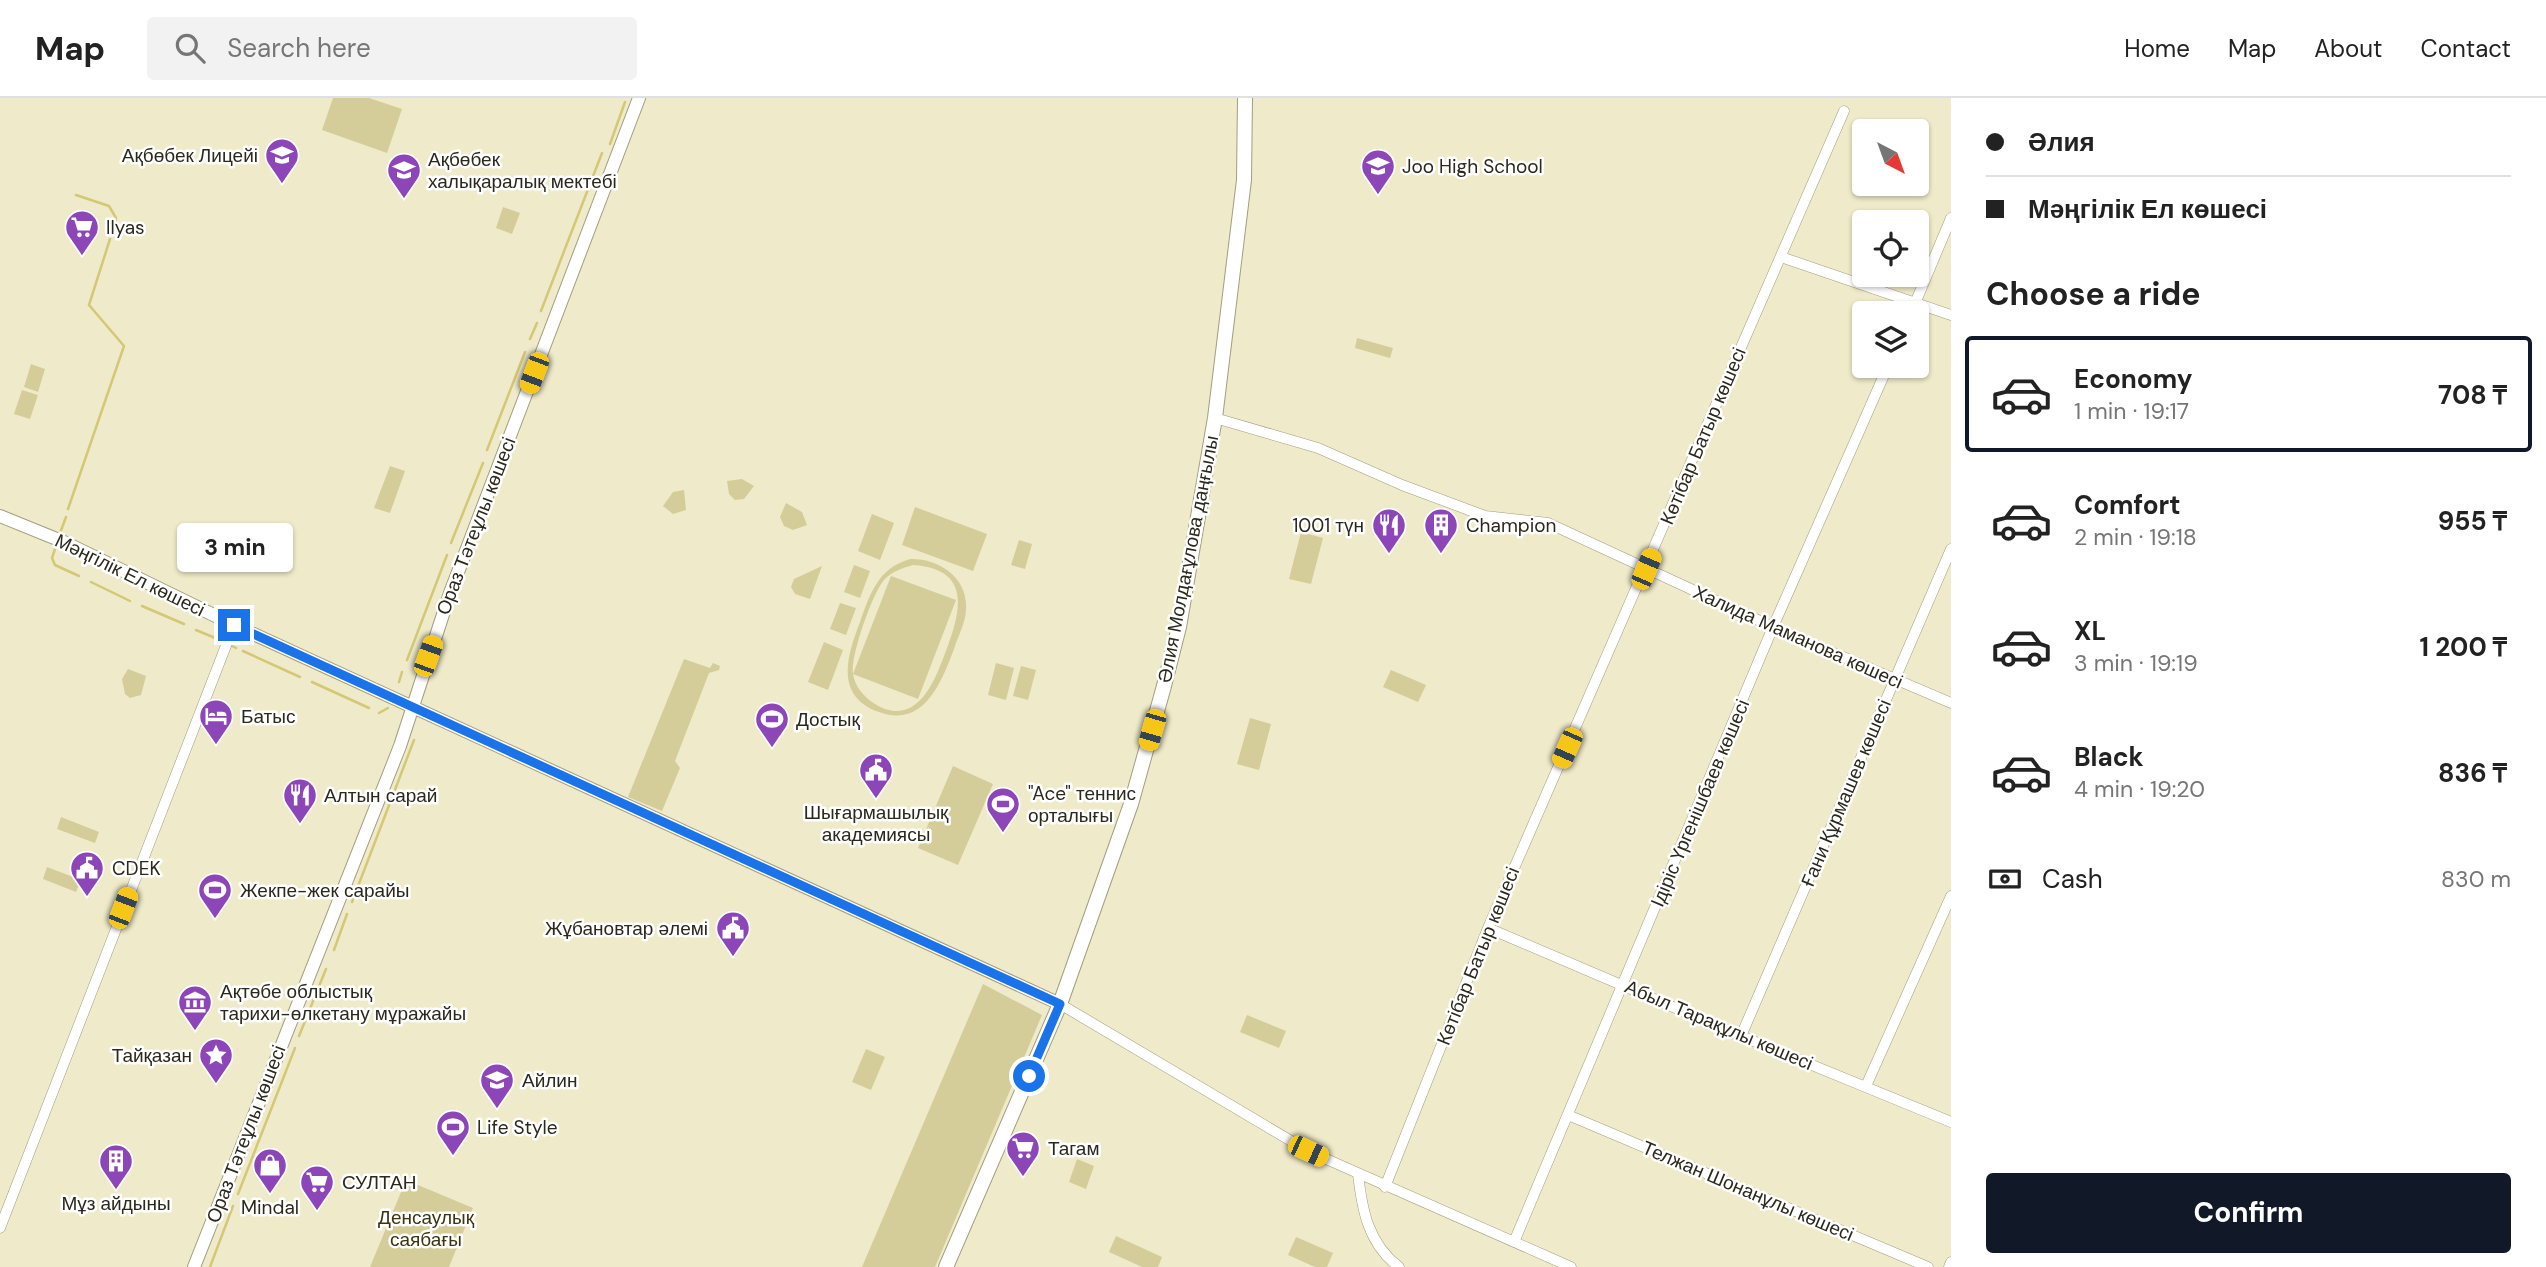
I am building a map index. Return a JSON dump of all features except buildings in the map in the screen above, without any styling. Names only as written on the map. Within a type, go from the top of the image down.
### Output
[{"type":"main road","name":"Әлия Молдағұлова даңғылы","points":[[946,1267],[1060,1004],[1131,804],[1164,686],[1188,578],[1215,418],[1244,180],[1245,98]]},
{"type":"street","name":"Ораз Тәтеұлы көшесі","points":[[194,1267],[400,746],[450,593],[639,98]]},
{"type":"street","name":"Көтібар Батыр көшесі","points":[[1385,1187],[1488,928],[1844,111]]},
{"type":"street","points":[[1916,301],[1951,218]]},
{"type":"street","points":[[1781,257],[1909,301]]},
{"type":"street","points":[[1929,308],[1951,315]]},
{"type":"street","name":"Ідіріс Үргенішбаев көшесі","points":[[1514,1242],[1773,627],[1883,378]]},
{"type":"street","name":"Халида Маманова көшесі","points":[[1215,418],[1318,448],[1402,485],[1485,516],[1548,523],[1773,627],[1951,703]]},
{"type":"street","name":"Мәңгілік Ел көшесі","points":[[0,516],[64,542],[234,625],[412,704],[1060,1004]]},
{"type":"street","name":"Ғани Құрмашев көшесі","points":[[1741,1036],[1951,549]]},
{"type":"street","points":[[0,1228],[234,625]]},
{"type":"street","points":[[1866,1086],[1951,896]]},
{"type":"street","name":"Абыл Тарақұлы көшесі","points":[[1488,928],[1951,1122]]},
{"type":"street","points":[[1060,1004],[1292,1142],[1385,1187],[1571,1267]]},
{"type":"street","name":"Телжан Шонанұлы көшесі","points":[[1568,1115],[1928,1267]]},
{"type":"street","points":[[1358,1174],[1362,1205],[1371,1234],[1399,1267]]},
{"type":"green space","points":[[333,98],[369,98],[402,109],[387,153],[322,130]]},
{"type":"green space","points":[[503,207],[520,213],[512,234],[496,228]]},
{"type":"green space","points":[[1357,338],[1393,348],[1390,358],[1355,348]]},
{"type":"green space","points":[[31,364],[45,369],[38,392],[24,387]]},
{"type":"green space","points":[[22,390],[38,395],[30,419],[14,414]]},
{"type":"green space","points":[[390,466],[405,471],[390,513],[374,508]]},
{"type":"green space","points":[[742,479],[754,486],[744,499],[735,500],[729,494],[727,481]]},
{"type":"green space","points":[[684,490],[686,510],[673,514],[663,506],[673,492]]},
{"type":"green space","points":[[786,503],[802,512],[807,525],[793,530],[784,526],[780,517]]},
{"type":"green space","points":[[915,507],[987,534],[973,571],[902,545]]},
{"type":"green space","points":[[872,514],[894,523],[880,560],[858,551]]},
{"type":"green space","points":[[1301,532],[1323,538],[1311,584],[1289,579]]},
{"type":"green space","points":[[1019,540],[1032,544],[1025,569],[1011,565]]},
{"type":"green space","points":[[910,559],[941,566],[957,579],[965,598],[966,609],[962,629],[944,675],[929,699],[908,714],[895,715],[879,712],[855,696],[850,685],[848,661],[872,592],[883,576],[899,563]],"holes":[[[913,565],[931,568],[953,582],[958,605],[952,633],[931,686],[914,706],[903,710],[890,710],[875,704],[858,687],[853,666],[868,611],[879,587],[887,577]]]},
{"type":"green space","points":[[854,565],[870,571],[860,598],[844,592]]},
{"type":"green space","points":[[822,566],[810,599],[795,594],[791,587],[794,579]]},
{"type":"green space","points":[[891,576],[956,600],[918,699],[853,674]]},
{"type":"green space","points":[[840,603],[856,608],[846,635],[830,629]]},
{"type":"green space","points":[[824,642],[843,650],[828,690],[808,682]]},
{"type":"green space","points":[[684,659],[710,668],[713,663],[720,666],[719,670],[709,673],[675,761],[680,768],[662,811],[628,797]]},
{"type":"green space","points":[[996,663],[1014,668],[1006,700],[988,695]]},
{"type":"green space","points":[[1021,666],[1036,670],[1028,700],[1013,696]]},
{"type":"green space","points":[[128,669],[146,676],[141,695],[130,698],[125,694],[122,679]]},
{"type":"green space","points":[[1391,670],[1426,685],[1418,702],[1383,687]]},
{"type":"green space","points":[[1250,718],[1271,724],[1259,770],[1237,764]]},
{"type":"green space","points":[[953,766],[993,784],[958,865],[918,848]]},
{"type":"green space","points":[[61,817],[99,832],[95,843],[57,829]]},
{"type":"green space","points":[[47,867],[81,880],[76,892],[43,879]]},
{"type":"green space","points":[[983,984],[1042,1015],[935,1267],[862,1267]]},
{"type":"green space","points":[[1247,1015],[1286,1031],[1279,1048],[1240,1032]]},
{"type":"green space","points":[[866,1049],[885,1057],[871,1090],[852,1082]]},
{"type":"green space","points":[[1077,1159],[1094,1166],[1086,1189],[1069,1182]]},
{"type":"green space","name":"Денсаулық саябағы","points":[[406,1180],[473,1208],[449,1267],[370,1267]]},
{"type":"green space","points":[[1116,1236],[1162,1257],[1158,1267],[1142,1267],[1109,1252]]},
{"type":"green space","points":[[1296,1237],[1333,1253],[1327,1267],[1315,1267],[1288,1255]]},
{"type":"waterway","points":[[610,144],[625,102]]},
{"type":"waterway","points":[[541,311],[602,153]]},
{"type":"waterway","points":[[76,195],[109,206],[116,218],[114,226]]},
{"type":"waterway","points":[[68,509],[124,346],[89,305],[110,239]]},
{"type":"waterway","points":[[530,339],[537,323]]},
{"type":"waterway","points":[[487,450],[525,352]]},
{"type":"waterway","points":[[451,543],[483,463]]},
{"type":"waterway","points":[[60,533],[66,517]]},
{"type":"waterway","points":[[56,546],[52,558],[55,565],[79,576]]},
{"type":"waterway","points":[[407,660],[447,555]]},
{"type":"waterway","points":[[91,582],[130,601]]},
{"type":"waterway","points":[[142,606],[184,624]]},
{"type":"waterway","points":[[196,630],[220,640]]},
{"type":"waterway","points":[[232,646],[236,648]]},
{"type":"waterway","points":[[243,651],[300,677]]},
{"type":"waterway","points":[[399,682],[402,672]]},
{"type":"waterway","points":[[312,682],[369,708]]},
{"type":"waterway","points":[[379,713],[388,708]]},
{"type":"waterway","points":[[352,902],[414,740]]},
{"type":"waterway","points":[[334,950],[347,914]]},
{"type":"waterway","points":[[299,1036],[326,969]]},
{"type":"waterway","points":[[238,1194],[295,1048]]},
{"type":"waterway","points":[[210,1267],[233,1206]]},
{"type":"place","name":"Ақбөбек Лицейі","points":[[282,185]]},
{"type":"place","name":"Joo High School","points":[[1378,196]]},
{"type":"place","name":"Ақбөбек халықаралық мектебі","points":[[404,200]]},
{"type":"place","name":"Ilyas","points":[[82,257]]},
{"type":"place","name":"1001 түн","points":[[1389,555]]},
{"type":"place","name":"Champion","points":[[1441,555]]},
{"type":"place","name":"Батыс","points":[[216,746]]},
{"type":"place","name":"Достық","points":[[772,749]]},
{"type":"place","name":"Шығармашылық академиясы","points":[[876,800]]},
{"type":"place","name":"Алтын сарай","points":[[300,825]]},
{"type":"place","name":"\"Ace\" теннис орталығы","points":[[1003,834]]},
{"type":"place","name":"CDEK","points":[[87,898]]},
{"type":"place","name":"Жекпе-жек сарайы","points":[[215,920]]},
{"type":"place","name":"Жұбановтар әлемі","points":[[733,958]]},
{"type":"place","name":"Ақтөбе облыстық тарихи-өлкетану мұражайы","points":[[195,1032]]},
{"type":"place","name":"Тайқазан","points":[[216,1085]]},
{"type":"place","name":"Айлин","points":[[497,1110]]},
{"type":"place","name":"Life Style","points":[[453,1157]]},
{"type":"place","name":"Тагам","points":[[1023,1178]]},
{"type":"place","name":"Мұз айдыны","points":[[116,1191]]},
{"type":"place","name":"Mindal","points":[[270,1195]]},
{"type":"place","name":"СУЛТАН","points":[[317,1212]]},
{"type":"route","points":[[234,625],[397,697],[1060,1004],[1029,1076]]}]
